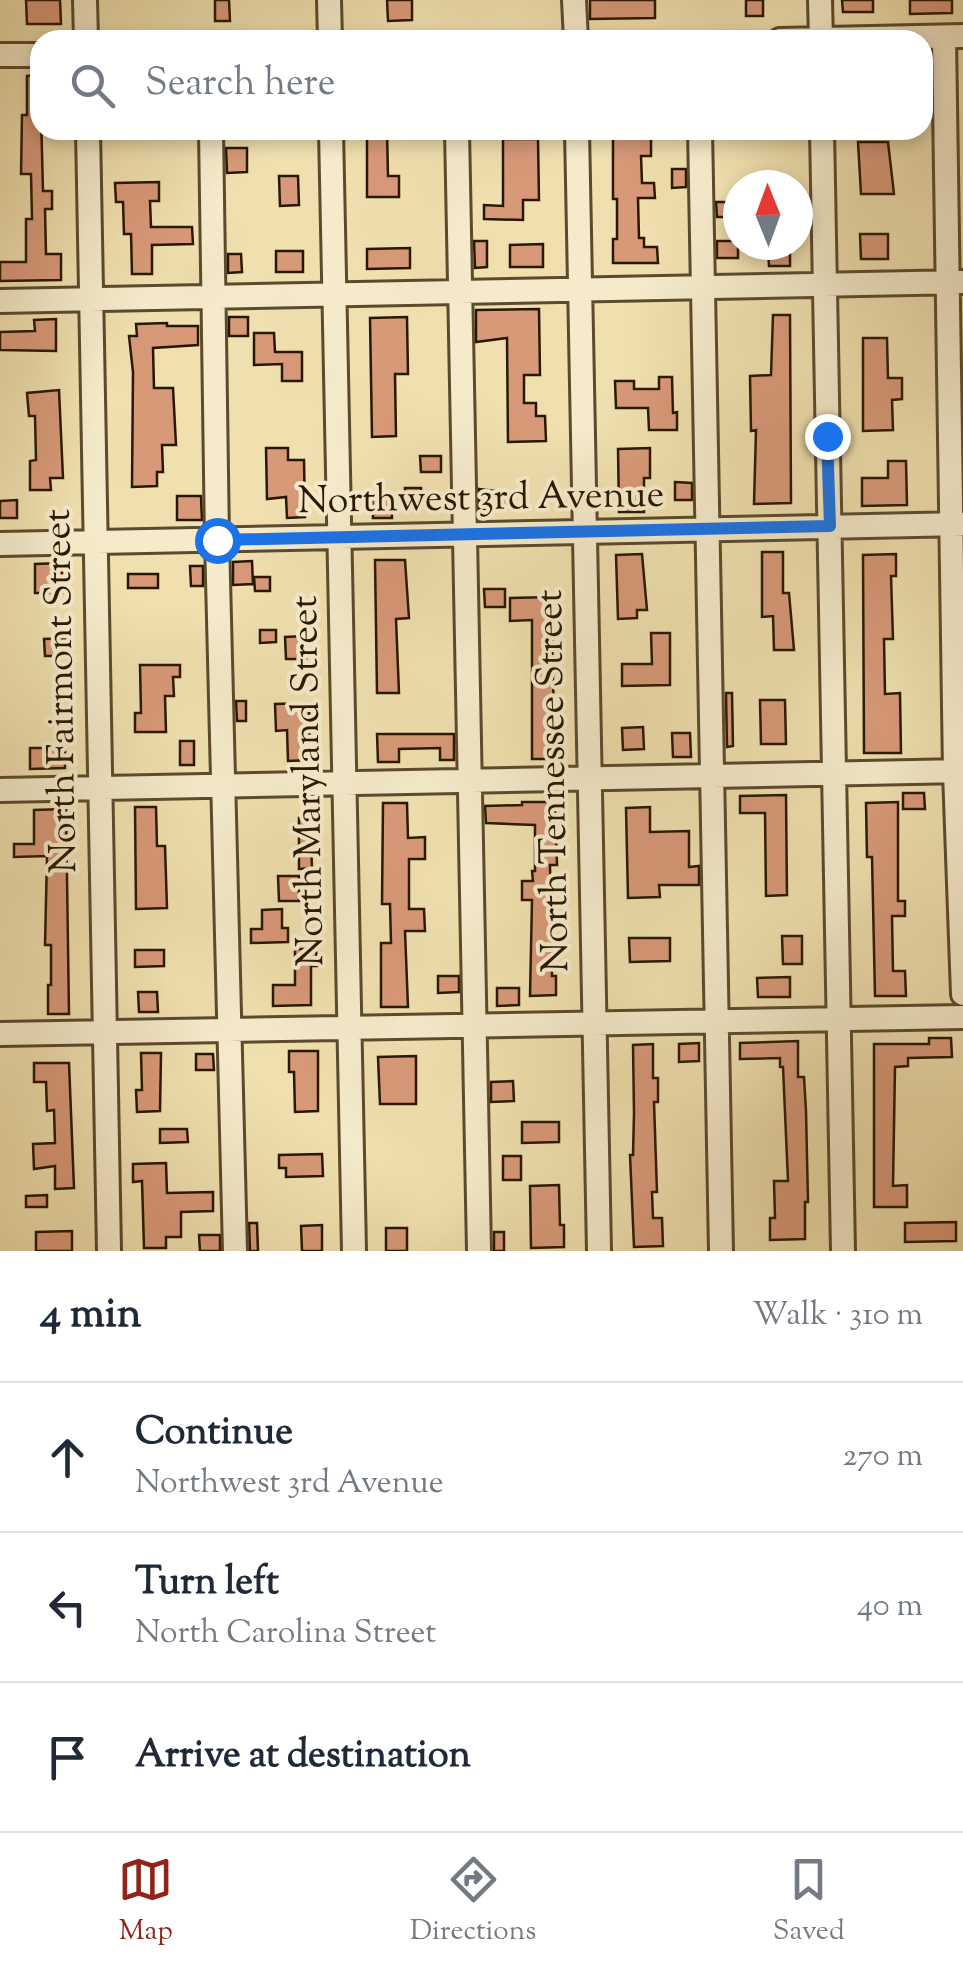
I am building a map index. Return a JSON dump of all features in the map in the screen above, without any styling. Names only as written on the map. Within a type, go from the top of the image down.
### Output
[{"type":"street","points":[[85,0],[86,30]]},
{"type":"street","points":[[329,0],[330,30]]},
{"type":"street","points":[[574,0],[576,30]]},
{"type":"street","points":[[820,0],[821,30]]},
{"type":"street","points":[[954,36],[963,994]]},
{"type":"street","points":[[0,56],[30,55]]},
{"type":"street","name":"North Fairmont Street","points":[[88,140],[109,1251]]},
{"type":"street","points":[[211,140],[234,1251]]},
{"type":"street","name":"North Maryland Street","points":[[332,140],[354,1251]]},
{"type":"street","points":[[458,140],[479,1251]]},
{"type":"street","name":"North Tennessee Street","points":[[577,140],[599,1251]]},
{"type":"street","points":[[700,140],[721,1251]]},
{"type":"street","points":[[822,140],[842,1251]]},
{"type":"street","points":[[0,301],[955,282]]},
{"type":"street","name":"Northwest 3rd Avenue","points":[[0,544],[957,524]]},
{"type":"street","points":[[0,790],[959,772]]},
{"type":"street","points":[[0,1034],[963,1017]]},
{"type":"building","points":[[26,0],[60,0],[61,24],[27,24]]},
{"type":"building","points":[[215,0],[229,0],[230,21],[215,21]]},
{"type":"building","points":[[387,0],[412,0],[412,20],[388,21]]},
{"type":"building","points":[[590,0],[655,0],[655,18],[590,19]]},
{"type":"building","points":[[746,0],[763,0],[763,16],[746,16]]},
{"type":"building","points":[[842,0],[873,0],[873,12],[843,12]]},
{"type":"building","points":[[910,0],[952,0],[952,13],[910,14]]},
{"type":"building","points":[[30,76],[30,140],[42,140],[43,191],[52,191],[52,209],[45,209],[46,254],[61,254],[61,280],[0,281],[0,262],[26,262],[26,219],[32,219],[31,174],[21,174]]},
{"type":"building","points":[[367,140],[387,140],[388,176],[399,176],[399,197],[367,197]]},
{"type":"building","points":[[503,140],[538,140],[539,200],[523,200],[523,220],[484,219],[484,205],[503,206]]},
{"type":"building","points":[[613,140],[651,140],[651,156],[641,156],[642,183],[654,183],[655,198],[638,198],[639,238],[644,238],[644,247],[657,247],[658,263],[613,263],[617,199],[613,199]]},
{"type":"building","points":[[858,142],[888,142],[894,194],[861,194]]},
{"type":"building","points":[[226,148],[247,148],[247,172],[227,173]]},
{"type":"building","points":[[672,169],[686,169],[686,187],[672,188]]},
{"type":"building","points":[[279,176],[298,176],[299,205],[280,206]]},
{"type":"building","points":[[159,182],[159,201],[150,201],[151,227],[192,227],[193,244],[152,245],[152,274],[132,274],[131,234],[124,234],[123,202],[116,202],[115,183]]},
{"type":"building","points":[[716,202],[723,202],[723,217],[717,217]]},
{"type":"building","points":[[860,234],[888,234],[888,259],[861,259]]},
{"type":"building","points":[[474,241],[487,241],[487,267],[475,268]]},
{"type":"building","points":[[717,241],[723,241],[723,258],[717,258]]},
{"type":"building","points":[[543,244],[543,267],[510,267],[510,245]]},
{"type":"building","points":[[410,248],[410,268],[367,269],[367,249]]},
{"type":"building","points":[[276,251],[303,251],[303,272],[276,272]]},
{"type":"building","points":[[228,254],[241,254],[242,272],[228,273]]},
{"type":"building","points":[[769,260],[790,260],[790,266],[769,266]]},
{"type":"building","points":[[539,309],[540,375],[524,375],[524,403],[536,403],[536,416],[545,416],[546,441],[508,442],[507,338],[476,342],[476,310]]},
{"type":"building","points":[[773,315],[790,315],[791,503],[754,504],[756,430],[751,431],[750,376],[771,375]]},
{"type":"building","points":[[229,317],[248,317],[248,336],[229,336]]},
{"type":"building","points":[[407,317],[408,374],[395,374],[396,436],[372,437],[370,318]]},
{"type":"building","points":[[56,319],[56,351],[0,350],[0,332],[35,331],[34,320]]},
{"type":"building","points":[[136,324],[198,326],[198,345],[153,348],[154,388],[173,388],[176,445],[162,445],[163,472],[157,472],[157,486],[132,487],[133,372],[129,336],[137,336]]},
{"type":"building","points":[[254,333],[274,333],[275,352],[302,352],[302,381],[282,381],[282,364],[254,365]]},
{"type":"building","points":[[863,338],[887,338],[888,378],[902,378],[902,399],[892,400],[893,430],[863,431]]},
{"type":"building","points":[[659,377],[672,377],[677,430],[649,430],[648,408],[616,408],[615,381],[634,381],[634,389],[659,389]]},
{"type":"building","points":[[59,390],[63,478],[50,478],[51,490],[30,490],[30,461],[36,460],[35,416],[29,416],[27,393]]},
{"type":"building","points":[[266,448],[288,448],[288,460],[304,460],[305,517],[287,518],[286,497],[267,499]]},
{"type":"building","points":[[650,448],[650,478],[644,478],[644,512],[619,512],[618,449]]},
{"type":"building","points":[[420,456],[441,456],[441,472],[421,472]]},
{"type":"building","points":[[888,461],[906,461],[907,505],[862,506],[862,478],[888,478]]},
{"type":"building","points":[[675,482],[692,483],[692,500],[675,500]]},
{"type":"building","points":[[405,488],[421,488],[421,500],[405,500]]},
{"type":"building","points":[[479,489],[511,493],[512,508],[479,509]]},
{"type":"building","points":[[372,494],[391,494],[392,518],[373,518]]},
{"type":"building","points":[[177,496],[201,496],[202,520],[177,520]]},
{"type":"building","points":[[17,500],[17,518],[0,518],[0,501]]},
{"type":"building","points":[[762,552],[783,552],[783,593],[789,593],[794,650],[774,650],[773,616],[762,617]]},
{"type":"building","points":[[642,554],[647,610],[637,610],[637,618],[618,619],[616,555]]},
{"type":"building","points":[[896,554],[896,576],[891,576],[893,639],[884,639],[885,694],[900,693],[901,753],[864,753],[863,555]]},
{"type":"building","points":[[375,560],[405,560],[409,618],[396,619],[399,693],[377,693]]},
{"type":"building","points":[[252,561],[253,584],[233,585],[233,562]]},
{"type":"building","points":[[62,563],[62,593],[35,593],[35,564]]},
{"type":"building","points":[[190,566],[203,566],[203,586],[191,586]]},
{"type":"building","points":[[128,574],[158,574],[158,588],[128,588]]},
{"type":"building","points":[[254,577],[270,577],[270,591],[255,591]]},
{"type":"building","points":[[484,589],[505,589],[505,607],[485,607]]},
{"type":"building","points":[[551,597],[555,759],[532,759],[532,620],[510,621],[510,598]]},
{"type":"building","points":[[260,630],[276,630],[276,642],[260,643]]},
{"type":"building","points":[[651,633],[670,633],[670,685],[622,686],[622,664],[652,664]]},
{"type":"building","points":[[305,636],[306,659],[286,659],[285,637]]},
{"type":"building","points":[[68,638],[68,656],[45,656],[44,639]]},
{"type":"building","points":[[140,665],[180,665],[180,677],[173,677],[174,696],[165,696],[166,732],[135,732],[135,713],[141,713]]},
{"type":"building","points":[[726,693],[732,693],[733,746],[727,747]]},
{"type":"building","points":[[760,700],[785,700],[786,744],[761,744]]},
{"type":"building","points":[[236,701],[246,701],[246,721],[237,721]]},
{"type":"building","points":[[309,703],[310,760],[288,761],[287,730],[276,731],[275,704]]},
{"type":"building","points":[[643,727],[644,749],[623,750],[622,728]]},
{"type":"building","points":[[672,733],[690,733],[691,757],[673,757]]},
{"type":"building","points":[[377,734],[454,734],[454,760],[440,760],[440,748],[399,749],[399,762],[378,762]]},
{"type":"building","points":[[180,741],[194,741],[194,765],[180,765]]},
{"type":"building","points":[[30,748],[65,748],[65,768],[30,769]]},
{"type":"building","points":[[903,793],[924,793],[925,809],[903,809]]},
{"type":"building","points":[[786,795],[787,895],[766,896],[765,813],[740,813],[740,796]]},
{"type":"building","points":[[555,802],[557,865],[550,865],[552,976],[556,976],[556,995],[530,996],[532,900],[522,900],[522,881],[533,881],[535,825],[486,823],[485,806]]},
{"type":"building","points":[[898,802],[898,901],[905,901],[905,916],[892,916],[893,971],[905,971],[906,996],[875,996],[872,857],[867,857],[866,803]]},
{"type":"building","points":[[383,803],[407,803],[408,838],[425,837],[425,859],[409,859],[409,909],[424,909],[425,931],[405,931],[408,1007],[381,1007],[381,943],[391,943],[390,904],[382,904]]},
{"type":"building","points":[[135,807],[156,807],[157,846],[165,846],[167,908],[136,909]]},
{"type":"building","points":[[650,807],[650,832],[689,831],[689,867],[699,866],[699,885],[659,885],[660,897],[628,898],[626,808]]},
{"type":"building","points":[[66,809],[69,1014],[48,1014],[51,945],[45,945],[47,856],[14,857],[14,844],[34,844],[34,810]]},
{"type":"building","points":[[299,818],[310,818],[312,868],[299,869]]},
{"type":"building","points":[[278,876],[299,876],[299,901],[279,901]]},
{"type":"building","points":[[282,909],[282,928],[288,928],[288,942],[251,943],[251,929],[262,929],[262,910]]},
{"type":"building","points":[[782,936],[802,936],[802,964],[783,964]]},
{"type":"building","points":[[629,938],[670,938],[670,961],[630,962]]},
{"type":"building","points":[[295,949],[316,949],[317,966],[311,966],[311,1005],[273,1006],[273,985],[295,985]]},
{"type":"building","points":[[135,950],[164,950],[164,966],[135,967]]},
{"type":"building","points":[[438,976],[459,976],[459,992],[438,993]]},
{"type":"building","points":[[790,977],[790,997],[758,997],[757,978]]},
{"type":"building","points":[[497,988],[519,988],[519,1005],[497,1006]]},
{"type":"building","points":[[138,992],[157,992],[158,1012],[139,1012]]},
{"type":"building","points":[[929,1038],[951,1038],[952,1057],[908,1058],[908,1066],[895,1067],[893,1186],[907,1185],[907,1207],[874,1207],[874,1044],[929,1044]]},
{"type":"building","points":[[798,1041],[798,1077],[804,1077],[806,1111],[805,1239],[770,1240],[770,1218],[775,1218],[774,1181],[788,1181],[783,1067],[780,1058],[740,1059],[740,1043]]},
{"type":"building","points":[[699,1043],[699,1061],[679,1062],[679,1044]]},
{"type":"building","points":[[653,1044],[658,1102],[654,1102],[657,1192],[652,1192],[653,1218],[662,1218],[663,1246],[634,1247],[630,1155],[633,1045]]},
{"type":"building","points":[[289,1051],[318,1051],[318,1111],[295,1112]]},
{"type":"building","points":[[141,1053],[161,1053],[160,1111],[137,1112],[136,1090],[142,1090]]},
{"type":"building","points":[[196,1054],[213,1054],[214,1070],[196,1070]]},
{"type":"building","points":[[416,1056],[416,1104],[380,1104],[378,1057]]},
{"type":"building","points":[[34,1063],[69,1063],[74,1188],[55,1189],[55,1166],[34,1169],[33,1144],[55,1143],[54,1110],[47,1111],[46,1082],[34,1082]]},
{"type":"building","points":[[513,1081],[514,1101],[491,1102],[491,1082]]},
{"type":"building","points":[[522,1122],[559,1122],[559,1142],[522,1143]]},
{"type":"building","points":[[160,1129],[187,1129],[188,1142],[160,1143]]},
{"type":"building","points":[[322,1154],[323,1176],[286,1177],[286,1168],[279,1168],[279,1155]]},
{"type":"building","points":[[503,1156],[521,1156],[521,1180],[503,1180]]},
{"type":"building","points":[[166,1163],[167,1193],[213,1192],[213,1211],[181,1212],[181,1237],[166,1237],[166,1248],[144,1248],[142,1181],[133,1182],[133,1164]]},
{"type":"building","points":[[559,1185],[564,1247],[531,1248],[530,1186]]},
{"type":"building","points":[[47,1195],[47,1207],[26,1207],[26,1196]]},
{"type":"building","points":[[956,1222],[956,1241],[905,1242],[905,1223]]},
{"type":"building","points":[[249,1223],[257,1223],[258,1251],[250,1251]]},
{"type":"building","points":[[322,1225],[322,1251],[302,1251],[301,1226]]},
{"type":"building","points":[[386,1228],[407,1228],[407,1251],[386,1251]]},
{"type":"building","points":[[72,1231],[72,1251],[36,1251],[36,1232]]},
{"type":"building","points":[[494,1232],[504,1232],[504,1251],[494,1251]]},
{"type":"building","points":[[199,1235],[220,1235],[220,1251],[200,1251]]},
{"type":"route","points":[[217,540],[830,526],[827,436]]}]
